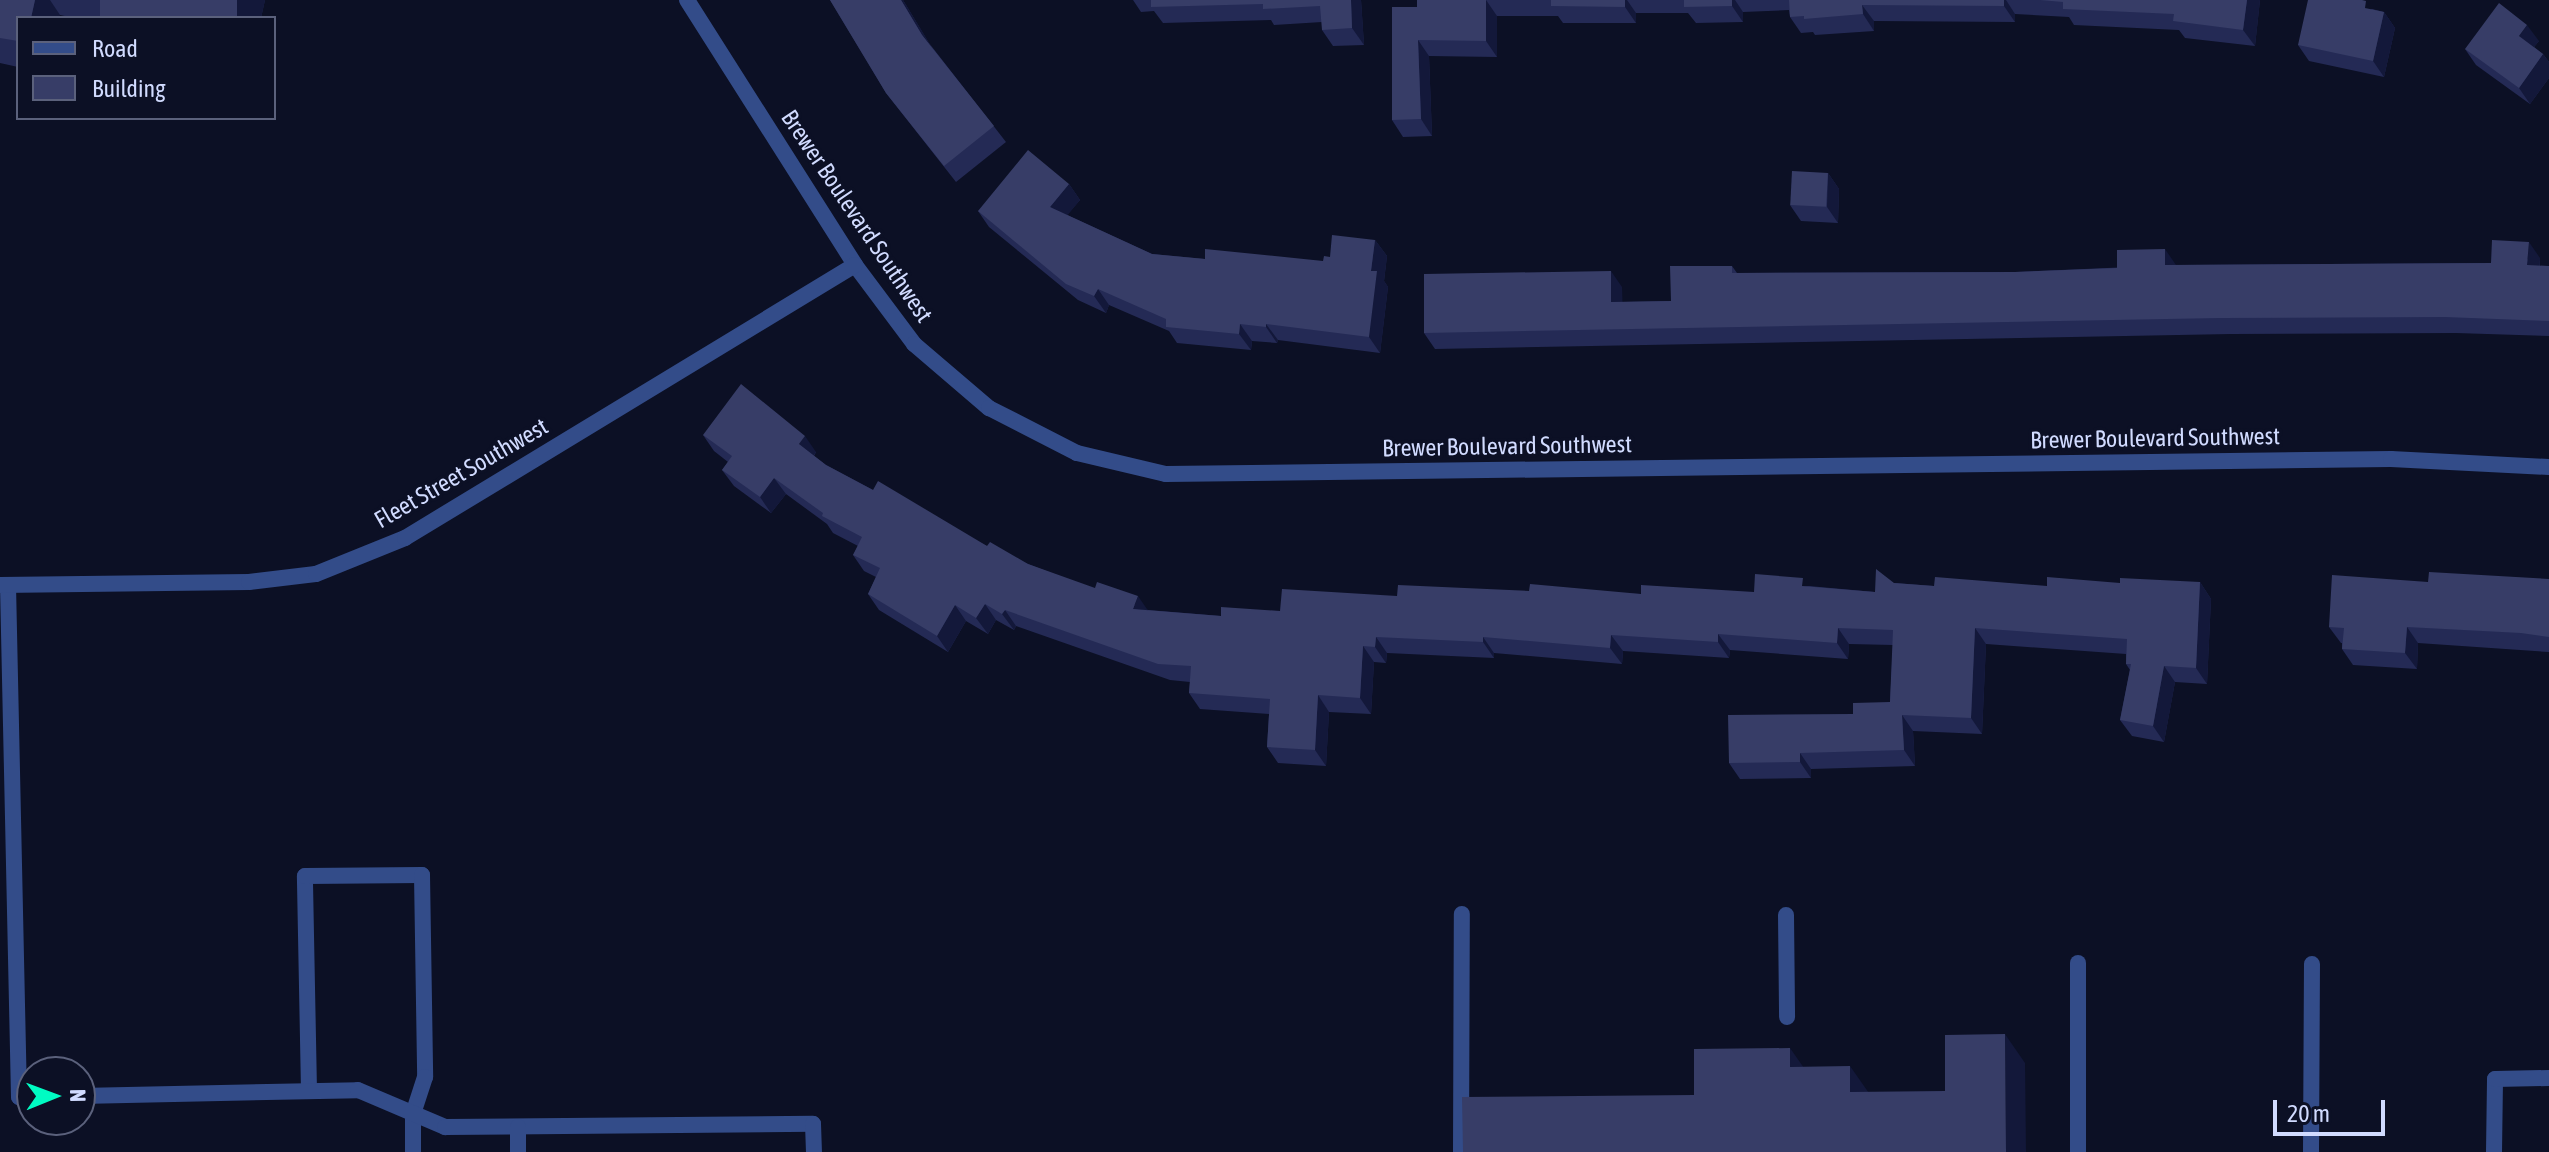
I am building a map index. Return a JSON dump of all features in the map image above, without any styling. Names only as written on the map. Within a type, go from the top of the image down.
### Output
[{"type":"street","name":"Brewer Boulevard Southwest","points":[[687,0],[855,265],[914,344],[989,408],[1077,453],[1166,474],[2391,459],[2549,467]]},
{"type":"street","name":"Fleet Street Southwest","points":[[4,585],[249,582],[316,574],[405,538],[855,265]]},
{"type":"street","points":[[4,585],[18,1056]]},
{"type":"street","points":[[309,1091],[305,876],[422,875],[425,1077],[413,1113],[413,1152]]},
{"type":"street","points":[[1461,1152],[1462,914]]},
{"type":"street","points":[[1786,915],[1787,1017]]},
{"type":"street","points":[[2078,963],[2078,1152]]},
{"type":"street","points":[[2311,1152],[2312,964]]},
{"type":"street","points":[[2494,1152],[2495,1079],[2549,1078]]},
{"type":"street","points":[[96,1096],[358,1090],[445,1127],[813,1124],[814,1152]]},
{"type":"street","points":[[518,1127],[518,1152]]},
{"type":"building","points":[[0,0],[35,0],[31,16],[16,16],[16,41],[0,38]]},
{"type":"building","points":[[100,0],[237,0],[237,16],[100,16]]},
{"type":"building","points":[[830,0],[901,0],[922,35],[994,126],[944,166],[886,93]]},
{"type":"building","points":[[1151,0],[1351,0],[1352,28],[1322,30],[1320,6],[1263,9],[1263,4],[1151,7]]},
{"type":"building","points":[[1417,0],[1486,0],[1486,41],[1418,40],[1421,119],[1392,120],[1392,7],[1417,7]]},
{"type":"building","points":[[1551,0],[1625,0],[1625,7],[1551,6]]},
{"type":"building","points":[[1684,0],[1732,0],[1732,6],[1684,7]]},
{"type":"building","points":[[1789,0],[2004,0],[2004,6],[1862,5],[1863,14],[1804,19],[1804,16],[1790,17]]},
{"type":"building","points":[[2040,0],[2247,0],[2243,30],[2173,21],[2174,14],[2063,9],[2063,2]]},
{"type":"building","points":[[2308,0],[2362,0],[2366,1],[2365,8],[2384,12],[2373,61],[2298,45]]},
{"type":"building","points":[[2499,3],[2527,25],[2519,36],[2543,54],[2519,88],[2465,49]]},
{"type":"building","points":[[1028,150],[1069,184],[1050,207],[1152,254],[1205,259],[1205,249],[1323,261],[1324,256],[1330,257],[1332,235],[1375,240],[1371,271],[1377,271],[1369,337],[1266,324],[1266,327],[1240,324],[1239,334],[1166,327],[1166,319],[1098,289],[1094,296],[1066,284],[978,211]]},
{"type":"building","points":[[1792,171],[1828,173],[1826,207],[1790,205]]},
{"type":"building","points":[[2492,240],[2529,242],[2527,265],[2549,266],[2549,321],[2445,317],[2220,318],[1424,333],[1424,274],[1611,271],[1611,302],[1671,301],[1670,266],[1732,266],[1732,273],[2015,272],[2117,268],[2117,250],[2165,249],[2165,265],[2491,263]]},
{"type":"building","points":[[741,384],[805,436],[799,444],[826,465],[873,490],[878,481],[987,546],[990,542],[1028,564],[1095,588],[1097,582],[1138,596],[1133,609],[1221,616],[1221,607],[1280,611],[1282,589],[1397,596],[1398,585],[1529,591],[1530,584],[1641,594],[1641,585],[1754,592],[1755,574],[1803,578],[1802,586],[1875,592],[1876,569],[1894,583],[1934,586],[1935,577],[2047,586],[2047,577],[2120,583],[2120,578],[2200,582],[2196,668],[2164,666],[2153,726],[2120,720],[2131,664],[2126,664],[2127,639],[1975,628],[1971,718],[1902,715],[1904,750],[1800,753],[1800,762],[1729,763],[1728,715],[1853,714],[1853,703],[1890,702],[1893,630],[1838,628],[1837,643],[1718,634],[1718,642],[1611,635],[1610,648],[1483,637],[1483,642],[1376,637],[1375,647],[1363,646],[1360,698],[1318,695],[1315,750],[1267,747],[1270,699],[1189,693],[1191,666],[1158,664],[1005,610],[1002,614],[985,604],[976,618],[955,605],[937,636],[868,594],[880,568],[853,555],[862,537],[822,516],[823,513],[774,478],[760,497],[722,470],[732,456],[703,435]]},
{"type":"building","points":[[2429,572],[2549,579],[2549,637],[2407,627],[2405,653],[2342,649],[2344,628],[2329,627],[2332,575],[2428,582]]},
{"type":"building","points":[[2005,1034],[2006,1152],[1463,1152],[1462,1097],[1694,1095],[1694,1049],[1790,1048],[1790,1067],[1850,1066],[1850,1092],[1945,1091],[1945,1035]]}]
